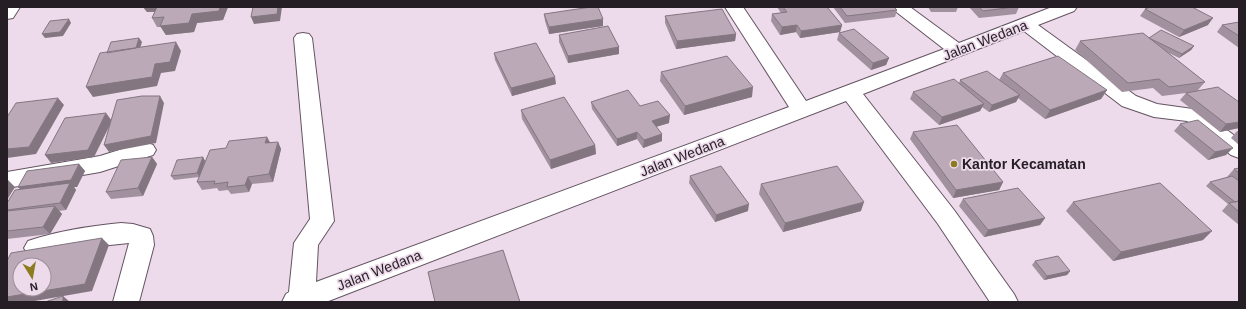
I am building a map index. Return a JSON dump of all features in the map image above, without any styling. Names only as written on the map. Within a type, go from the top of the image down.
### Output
[{"type":"street","points":[[7,14],[12,7]]},
{"type":"street","points":[[734,7],[802,111]]},
{"type":"street","points":[[899,7],[957,50]]},
{"type":"street","name":"Jalan Wedana","points":[[299,301],[802,111],[1068,7]]},
{"type":"street","points":[[1026,24],[1129,100],[1154,110],[1193,115],[1239,150]]},
{"type":"street","points":[[299,301],[306,243],[322,221],[303,38]]},
{"type":"street","points":[[850,92],[946,217],[1005,302]]},
{"type":"street","points":[[7,180],[106,163],[145,150]]},
{"type":"street","points":[[37,248],[113,233],[137,234],[141,236],[142,245],[126,302]]},
{"type":"building","points":[[157,7],[220,7],[219,11],[192,14],[189,23],[160,26],[164,17],[152,18]]},
{"type":"building","points":[[253,7],[278,7],[277,14],[251,17]]},
{"type":"building","points":[[598,7],[603,19],[549,27],[544,14]]},
{"type":"building","points":[[783,7],[827,7],[842,25],[801,31],[797,25],[782,27],[772,14],[787,12]]},
{"type":"building","points":[[840,7],[894,7],[897,10],[847,16]]},
{"type":"building","points":[[979,7],[1014,7],[983,11]]},
{"type":"building","points":[[1150,7],[1192,7],[1213,18],[1184,30],[1145,9]]},
{"type":"building","points":[[722,9],[736,34],[677,41],[665,16]]},
{"type":"building","points":[[69,19],[60,32],[42,34],[50,21]]},
{"type":"building","points":[[1239,22],[1239,36],[1222,25]]},
{"type":"building","points":[[608,26],[619,47],[568,56],[559,35]]},
{"type":"building","points":[[854,29],[889,58],[873,63],[839,33]]},
{"type":"building","points":[[1161,30],[1194,46],[1182,54],[1149,38]]},
{"type":"building","points":[[1143,33],[1205,82],[1169,87],[1159,79],[1128,83],[1080,41]]},
{"type":"building","points":[[139,38],[136,48],[107,53],[111,42]]},
{"type":"building","points":[[176,42],[170,62],[155,64],[152,77],[86,87],[100,53]]},
{"type":"building","points":[[536,43],[555,77],[511,88],[494,53]]},
{"type":"building","points":[[727,56],[753,87],[685,106],[661,72]]},
{"type":"building","points":[[1058,56],[1107,90],[1050,110],[1003,73]]},
{"type":"building","points":[[987,71],[1020,95],[992,105],[960,80]]},
{"type":"building","points":[[954,79],[984,104],[942,117],[913,92]]},
{"type":"building","points":[[1218,87],[1239,102],[1239,122],[1226,124],[1186,93]]},
{"type":"building","points":[[628,90],[640,106],[658,101],[670,115],[652,121],[662,134],[644,140],[637,132],[617,139],[591,102]]},
{"type":"building","points":[[142,96],[160,96],[151,136],[104,145],[117,100]]},
{"type":"building","points":[[564,97],[595,145],[550,160],[521,110]]},
{"type":"building","points":[[58,98],[29,147],[7,149],[7,117],[16,103]]},
{"type":"building","points":[[106,113],[88,150],[45,155],[65,118]]},
{"type":"building","points":[[1198,120],[1233,148],[1215,152],[1180,124]]},
{"type":"building","name":"Kantor Kecamatan","points":[[957,125],[1003,182],[956,190],[913,132]]},
{"type":"building","points":[[267,137],[265,143],[278,142],[269,174],[248,177],[245,185],[227,187],[228,182],[214,184],[215,181],[197,182],[210,150],[226,148],[229,141]]},
{"type":"building","points":[[152,157],[138,188],[106,192],[121,160]]},
{"type":"building","points":[[203,157],[197,173],[171,176],[177,160]]},
{"type":"building","points":[[79,164],[71,180],[18,187],[27,171]]},
{"type":"building","points":[[721,166],[749,204],[716,215],[690,176]]},
{"type":"building","points":[[837,166],[864,202],[785,223],[761,184]]},
{"type":"building","points":[[1239,168],[1239,173],[1234,169]]},
{"type":"building","points":[[1232,176],[1239,181],[1239,201],[1235,202],[1210,182]]},
{"type":"building","points":[[70,183],[60,203],[7,210],[7,203],[15,190]]},
{"type":"building","points":[[1160,183],[1212,231],[1121,252],[1073,202]]},
{"type":"building","points":[[1018,188],[1045,218],[988,230],[963,199]]},
{"type":"building","points":[[1239,201],[1239,212],[1229,203]]},
{"type":"building","points":[[55,206],[43,227],[7,231],[7,211]]},
{"type":"building","points":[[102,238],[85,284],[52,290],[52,257],[12,257],[12,296],[7,297],[7,261],[11,253]]},
{"type":"building","points":[[503,250],[520,302],[435,302],[428,272]]},
{"type":"building","points":[[1058,256],[1070,271],[1047,276],[1035,261]]},
{"type":"building","points":[[63,296],[63,302],[45,302]]},
{"type":"place","name":"Kantor Kecamatan","points":[[954,164]]}]
